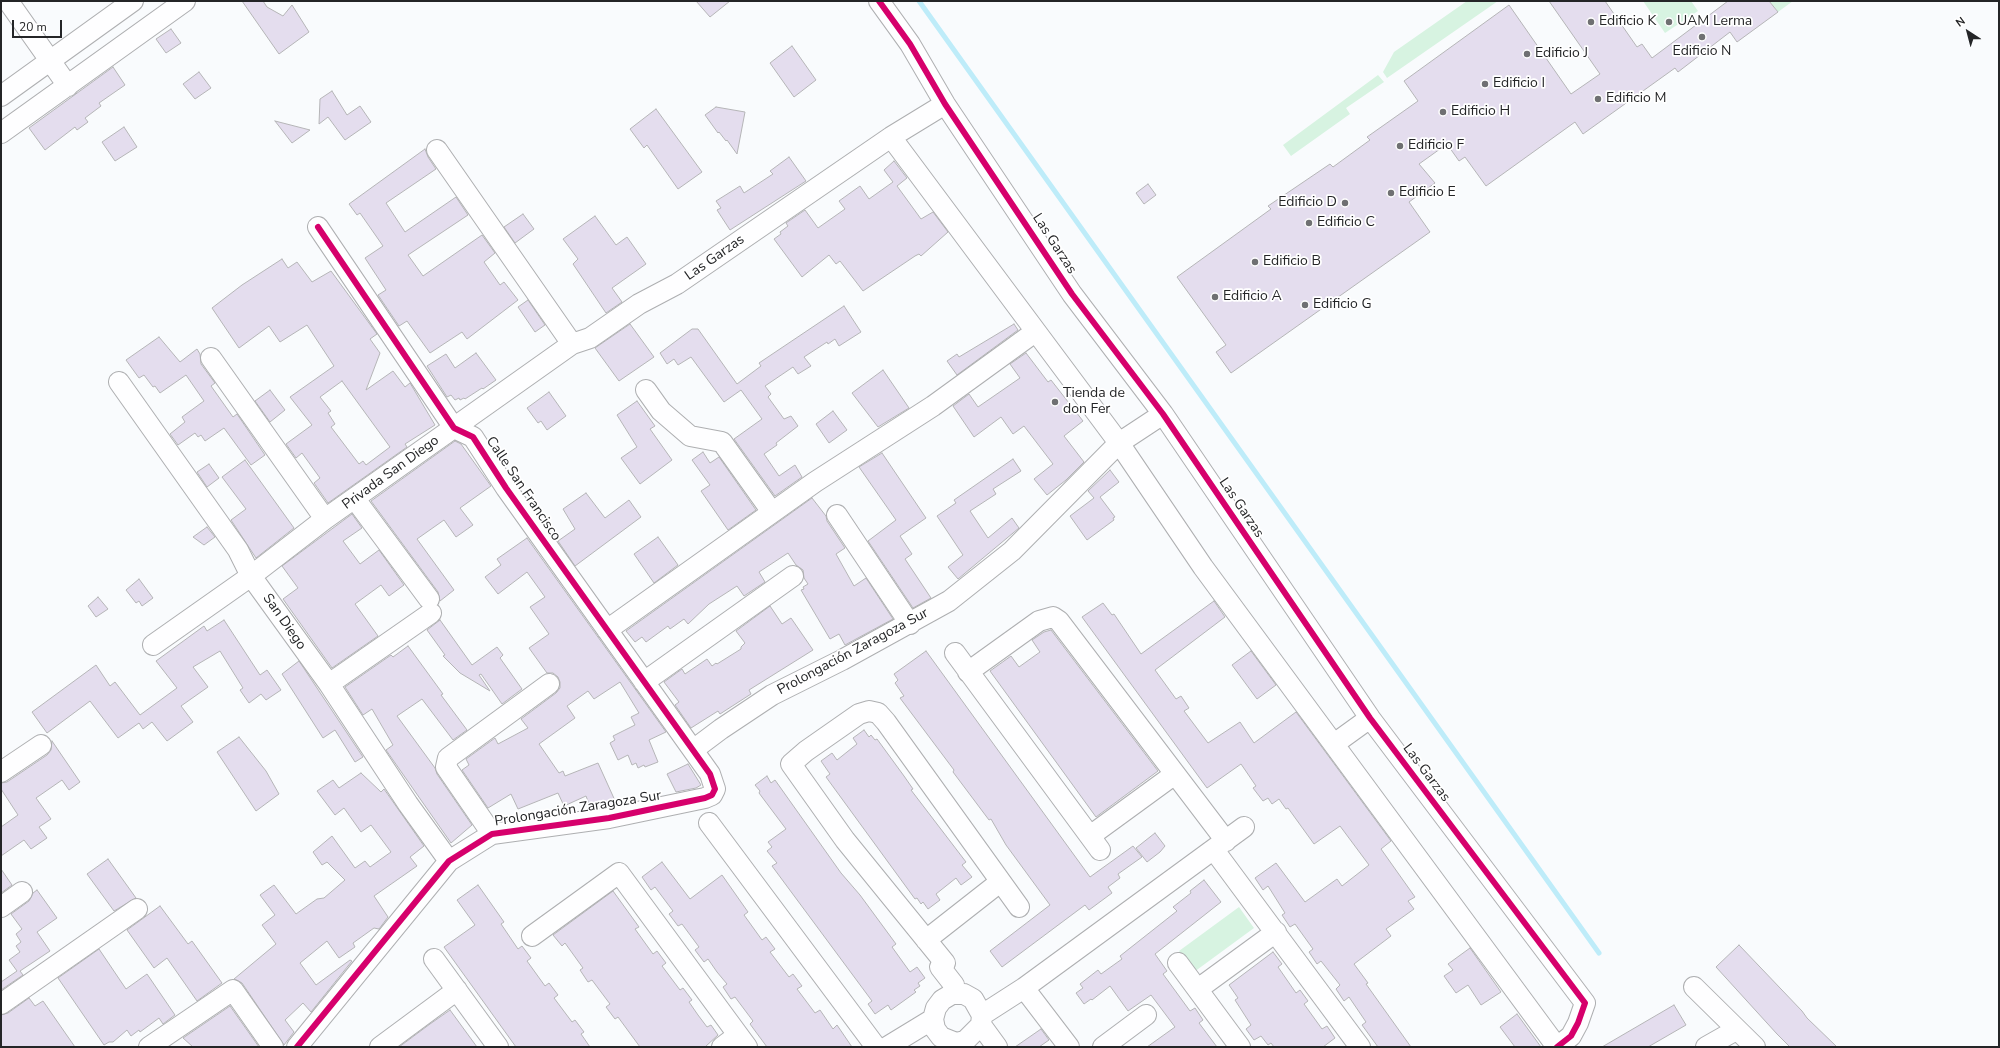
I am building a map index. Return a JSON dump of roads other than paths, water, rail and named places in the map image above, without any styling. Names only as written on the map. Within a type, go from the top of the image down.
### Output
[{"type":"street","points":[[8,1],[68,86]]},
{"type":"street","points":[[1,96],[132,1]]},
{"type":"street","points":[[1,133],[185,1]]},
{"type":"street","name":"Las Garzas","points":[[879,1],[910,44],[945,104],[1072,294],[1163,414],[1370,718],[1585,1002],[1578,1023],[1571,1036],[1557,1047]]},
{"type":"street","name":"Las Garzas","points":[[572,344],[590,338],[639,304],[677,284],[891,137],[945,104]]},
{"type":"street","points":[[891,137],[1119,443],[1203,567],[1557,1047]]},
{"type":"street","points":[[437,150],[572,344]]},
{"type":"street","points":[[318,227],[454,428]]},
{"type":"street","points":[[607,630],[772,512],[933,406],[1035,332]]},
{"type":"street","name":"Privada San Diego","points":[[153,646],[251,576],[326,519],[572,344]]},
{"type":"street","points":[[211,358],[326,519]]},
{"type":"street","name":"San Diego","points":[[119,382],[238,550],[251,576],[329,684],[408,804],[449,861]]},
{"type":"street","points":[[646,390],[661,412],[690,436],[722,442],[772,512]]},
{"type":"street","name":"Prolongación Zaragoza Sur","points":[[298,1047],[449,861],[492,834],[609,818],[705,798],[712,795],[715,789],[710,774],[693,750],[721,728],[772,694],[910,624],[949,601],[1012,550],[1119,443],[1163,414]]},
{"type":"street","name":"Calle San Francisco","points":[[454,428],[473,437],[506,488],[693,750]]},
{"type":"street","points":[[329,684],[430,606],[355,499]]},
{"type":"street","points":[[837,515],[910,624]]},
{"type":"street","points":[[644,682],[793,576]]},
{"type":"street","points":[[968,672],[1039,621],[1053,617],[1066,627],[1175,774],[1276,932],[1360,1047]]},
{"type":"street","points":[[955,653],[1095,843],[1175,774]]},
{"type":"street","points":[[492,834],[446,767],[448,758],[549,684]]},
{"type":"street","points":[[952,994],[954,985],[940,967],[945,963],[845,840],[791,764],[806,751],[859,714],[868,711],[878,713],[1019,907]]},
{"type":"street","points":[[1334,744],[1370,718]]},
{"type":"street","points":[[710,774],[710,753],[721,728]]},
{"type":"street","points":[[1,772],[41,745]]},
{"type":"street","points":[[709,823],[876,1047]]},
{"type":"street","points":[[997,1047],[981,1020],[973,999],[964,994],[952,994],[942,1000],[936,1008],[933,1019],[935,1029],[941,1037],[956,1043],[967,1044],[981,1020],[1244,827]]},
{"type":"street","points":[[532,936],[619,873],[742,1041],[722,1047]]},
{"type":"street","points":[[926,940],[1000,882]]},
{"type":"street","points":[[1,908],[22,892]]},
{"type":"street","points":[[1,1004],[137,909]]},
{"type":"street","points":[[1198,989],[1276,932]]},
{"type":"street","points":[[434,959],[498,1047]]},
{"type":"street","points":[[1178,962],[1240,1047]]},
{"type":"street","points":[[1694,987],[1736,1030],[1755,1047]]},
{"type":"street","points":[[1024,988],[1069,1047]]},
{"type":"street","points":[[150,1047],[233,990],[273,1047]]},
{"type":"street","points":[[380,1047],[457,990]]},
{"type":"street","points":[[1103,1047],[1146,1015]]},
{"type":"street","points":[[888,1047],[933,1019]]},
{"type":"street","points":[[1706,1047],[1736,1030]]},
{"type":"waterway","points":[[919,1],[1599,953]]},
{"type":"place","name":"Edificio K","points":[[1591,22]]},
{"type":"place","name":"UAM Lerma","points":[[1669,22]]},
{"type":"place","name":"Edificio N","points":[[1702,37]]},
{"type":"place","name":"Edificio J","points":[[1527,54]]},
{"type":"place","name":"Edificio I","points":[[1485,84]]},
{"type":"place","name":"Edificio M","points":[[1598,99]]},
{"type":"place","name":"Edificio H","points":[[1443,112]]},
{"type":"place","name":"Edificio F","points":[[1400,146]]},
{"type":"place","name":"Edificio E","points":[[1391,193]]},
{"type":"place","name":"Edificio D","points":[[1345,203]]},
{"type":"place","name":"Edificio C","points":[[1309,223]]},
{"type":"place","name":"Edificio B","points":[[1255,262]]},
{"type":"place","name":"Edificio A","points":[[1215,297]]},
{"type":"place","name":"Edificio G","points":[[1305,305]]},
{"type":"place","name":"Tienda de don Fer","points":[[1055,402]]}]
